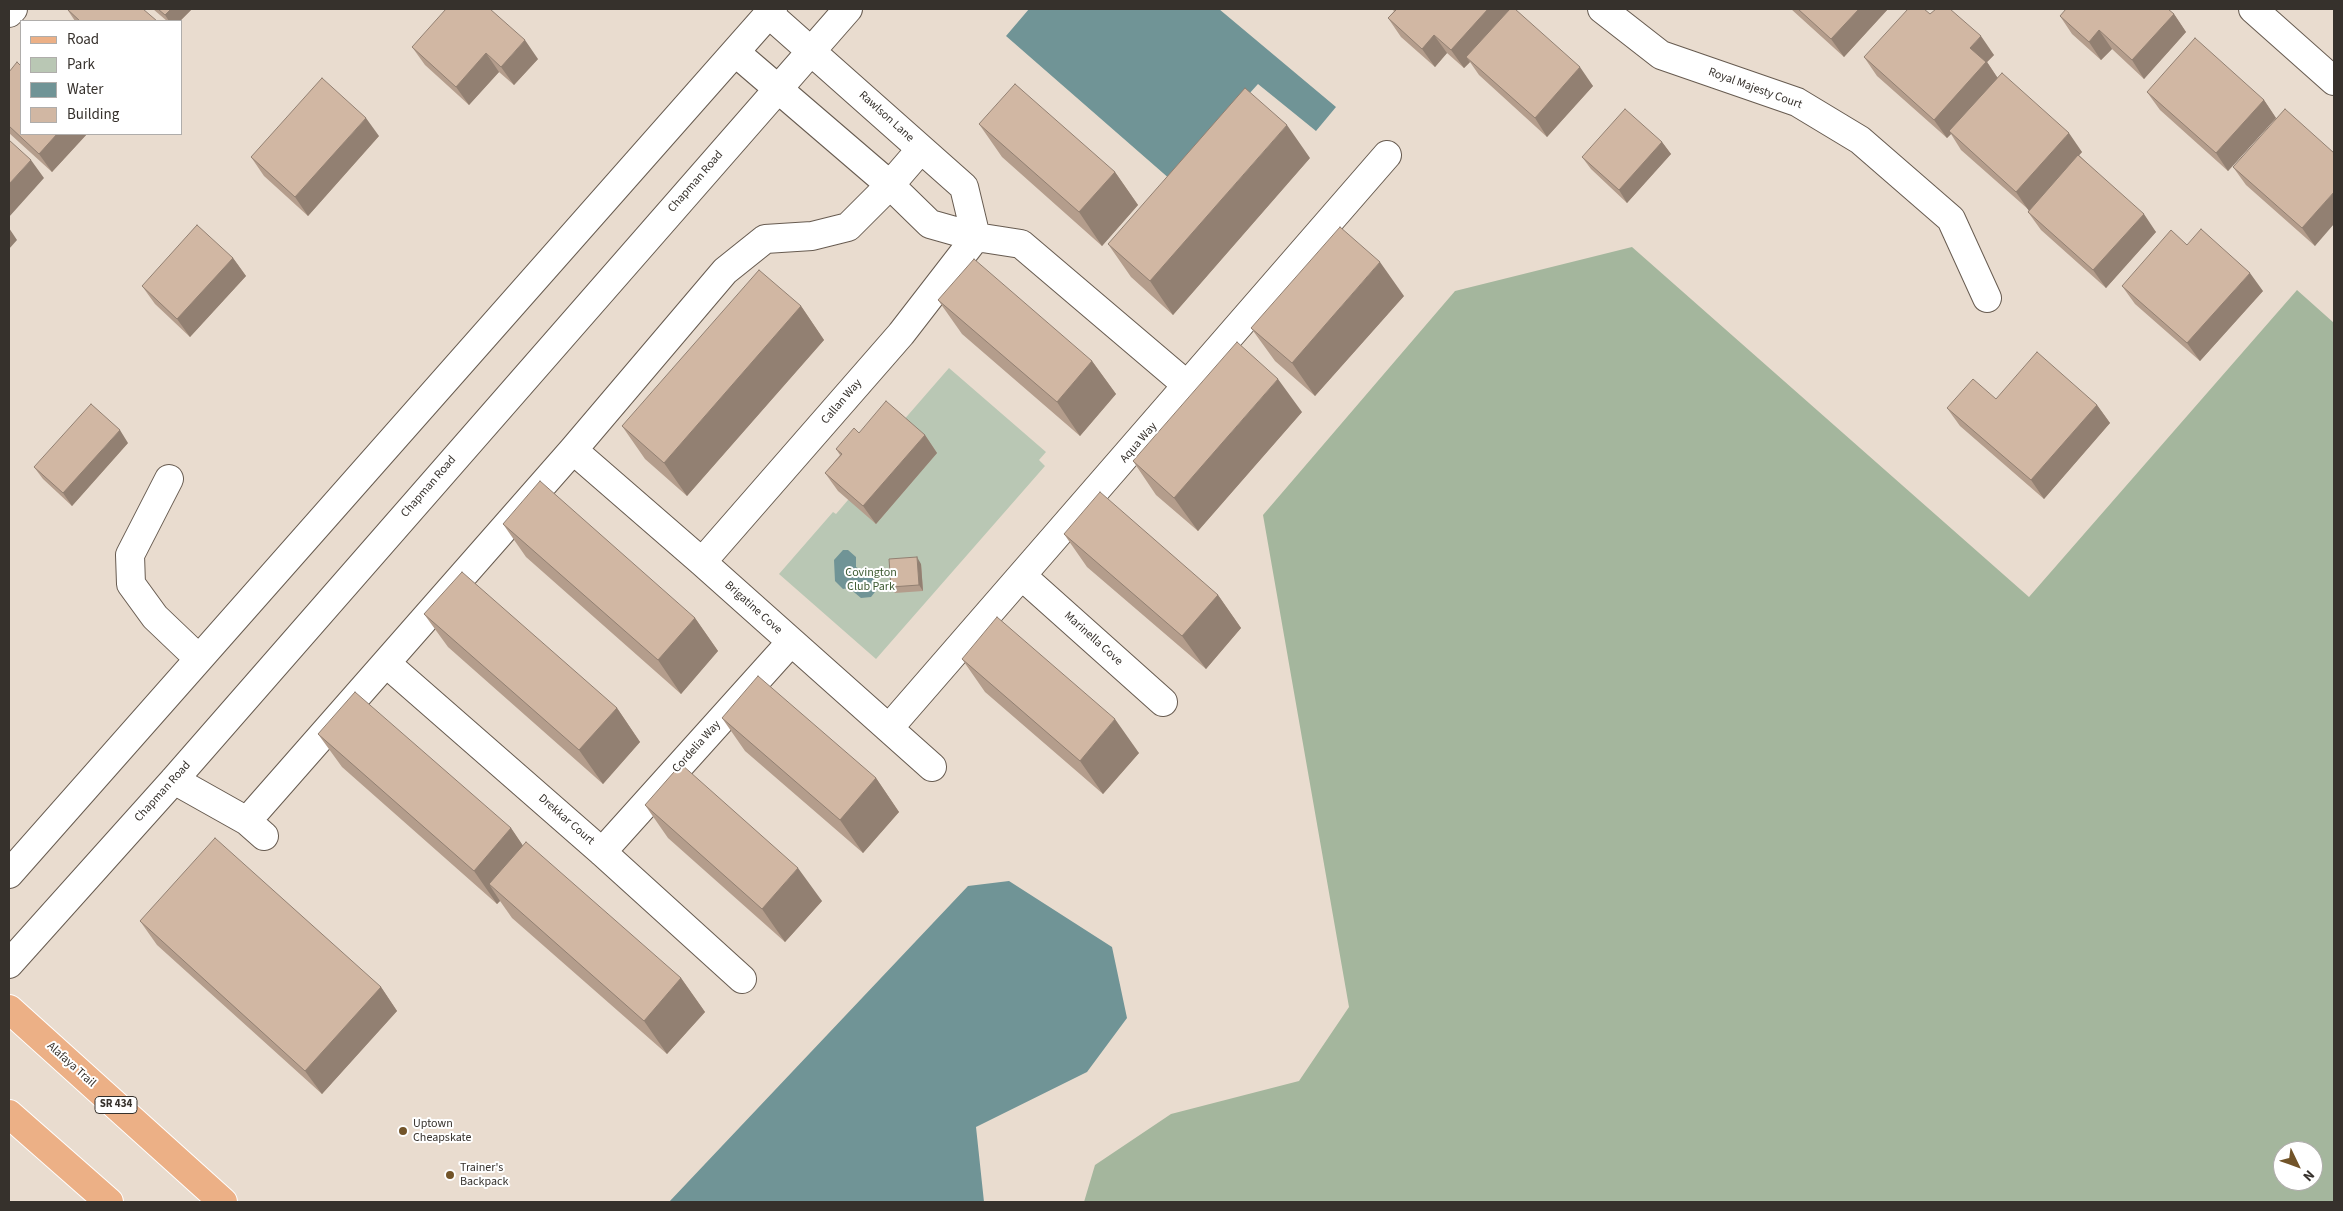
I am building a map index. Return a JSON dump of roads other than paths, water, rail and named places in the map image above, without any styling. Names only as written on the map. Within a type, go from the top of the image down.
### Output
[{"type":"main road","name":"Alafaya Trail","points":[[9,1009],[223,1202]]},
{"type":"main road","points":[[9,1114],[109,1202]]},
{"type":"street","points":[[9,13],[13,9]]},
{"type":"street","name":"Chapman Road","points":[[9,964],[174,780],[848,9]]},
{"type":"street","name":"Royal Majesty Court","points":[[1602,9],[1661,55],[1797,102],[1860,140],[1951,219],[1987,298]]},
{"type":"street","points":[[2253,9],[2334,81]]},
{"type":"street","points":[[9,874],[771,11]]},
{"type":"street","name":"Rawlson Lane","points":[[771,11],[964,187],[976,237]]},
{"type":"street","points":[[735,52],[890,185],[930,224],[976,237],[1020,244],[1188,386]]},
{"type":"street","points":[[174,780],[256,828],[387,664],[573,450],[725,270],[765,239],[812,236],[848,227],[890,185],[921,149]]},
{"type":"street","name":"Aqua Way","points":[[888,728],[1188,386],[1387,155]]},
{"type":"street","name":"Callan Way","points":[[702,562],[901,334],[976,237]]},
{"type":"street","name":"Brigatine Cove","points":[[573,450],[932,767]]},
{"type":"street","points":[[170,479],[130,555],[131,584],[154,616],[198,658]]},
{"type":"street","name":"Marinella Cove","points":[[1022,576],[1163,702]]},
{"type":"street","name":"Cordelia Way","points":[[602,852],[791,642]]},
{"type":"street","name":"Drekkar Court","points":[[387,664],[602,852],[742,980]]},
{"type":"water","points":[[1029,9],[1219,9],[1336,107],[1316,131],[1258,84],[1171,180],[1006,36]]},
{"type":"water","points":[[843,550],[848,550],[856,557],[856,567],[879,582],[878,588],[871,597],[861,598],[849,588],[843,589],[835,581],[834,560]]},
{"type":"water","points":[[1009,881],[1112,947],[1127,1018],[1087,1072],[976,1127],[984,1202],[669,1202],[968,886]]},
{"type":"place","name":"Uptown Cheapskate","points":[[403,1131]]},
{"type":"place","name":"Trainer's Backpack","points":[[450,1175]]},
{"type":"park label","name":"Covington Club Park","points":[[871,580]]}]
